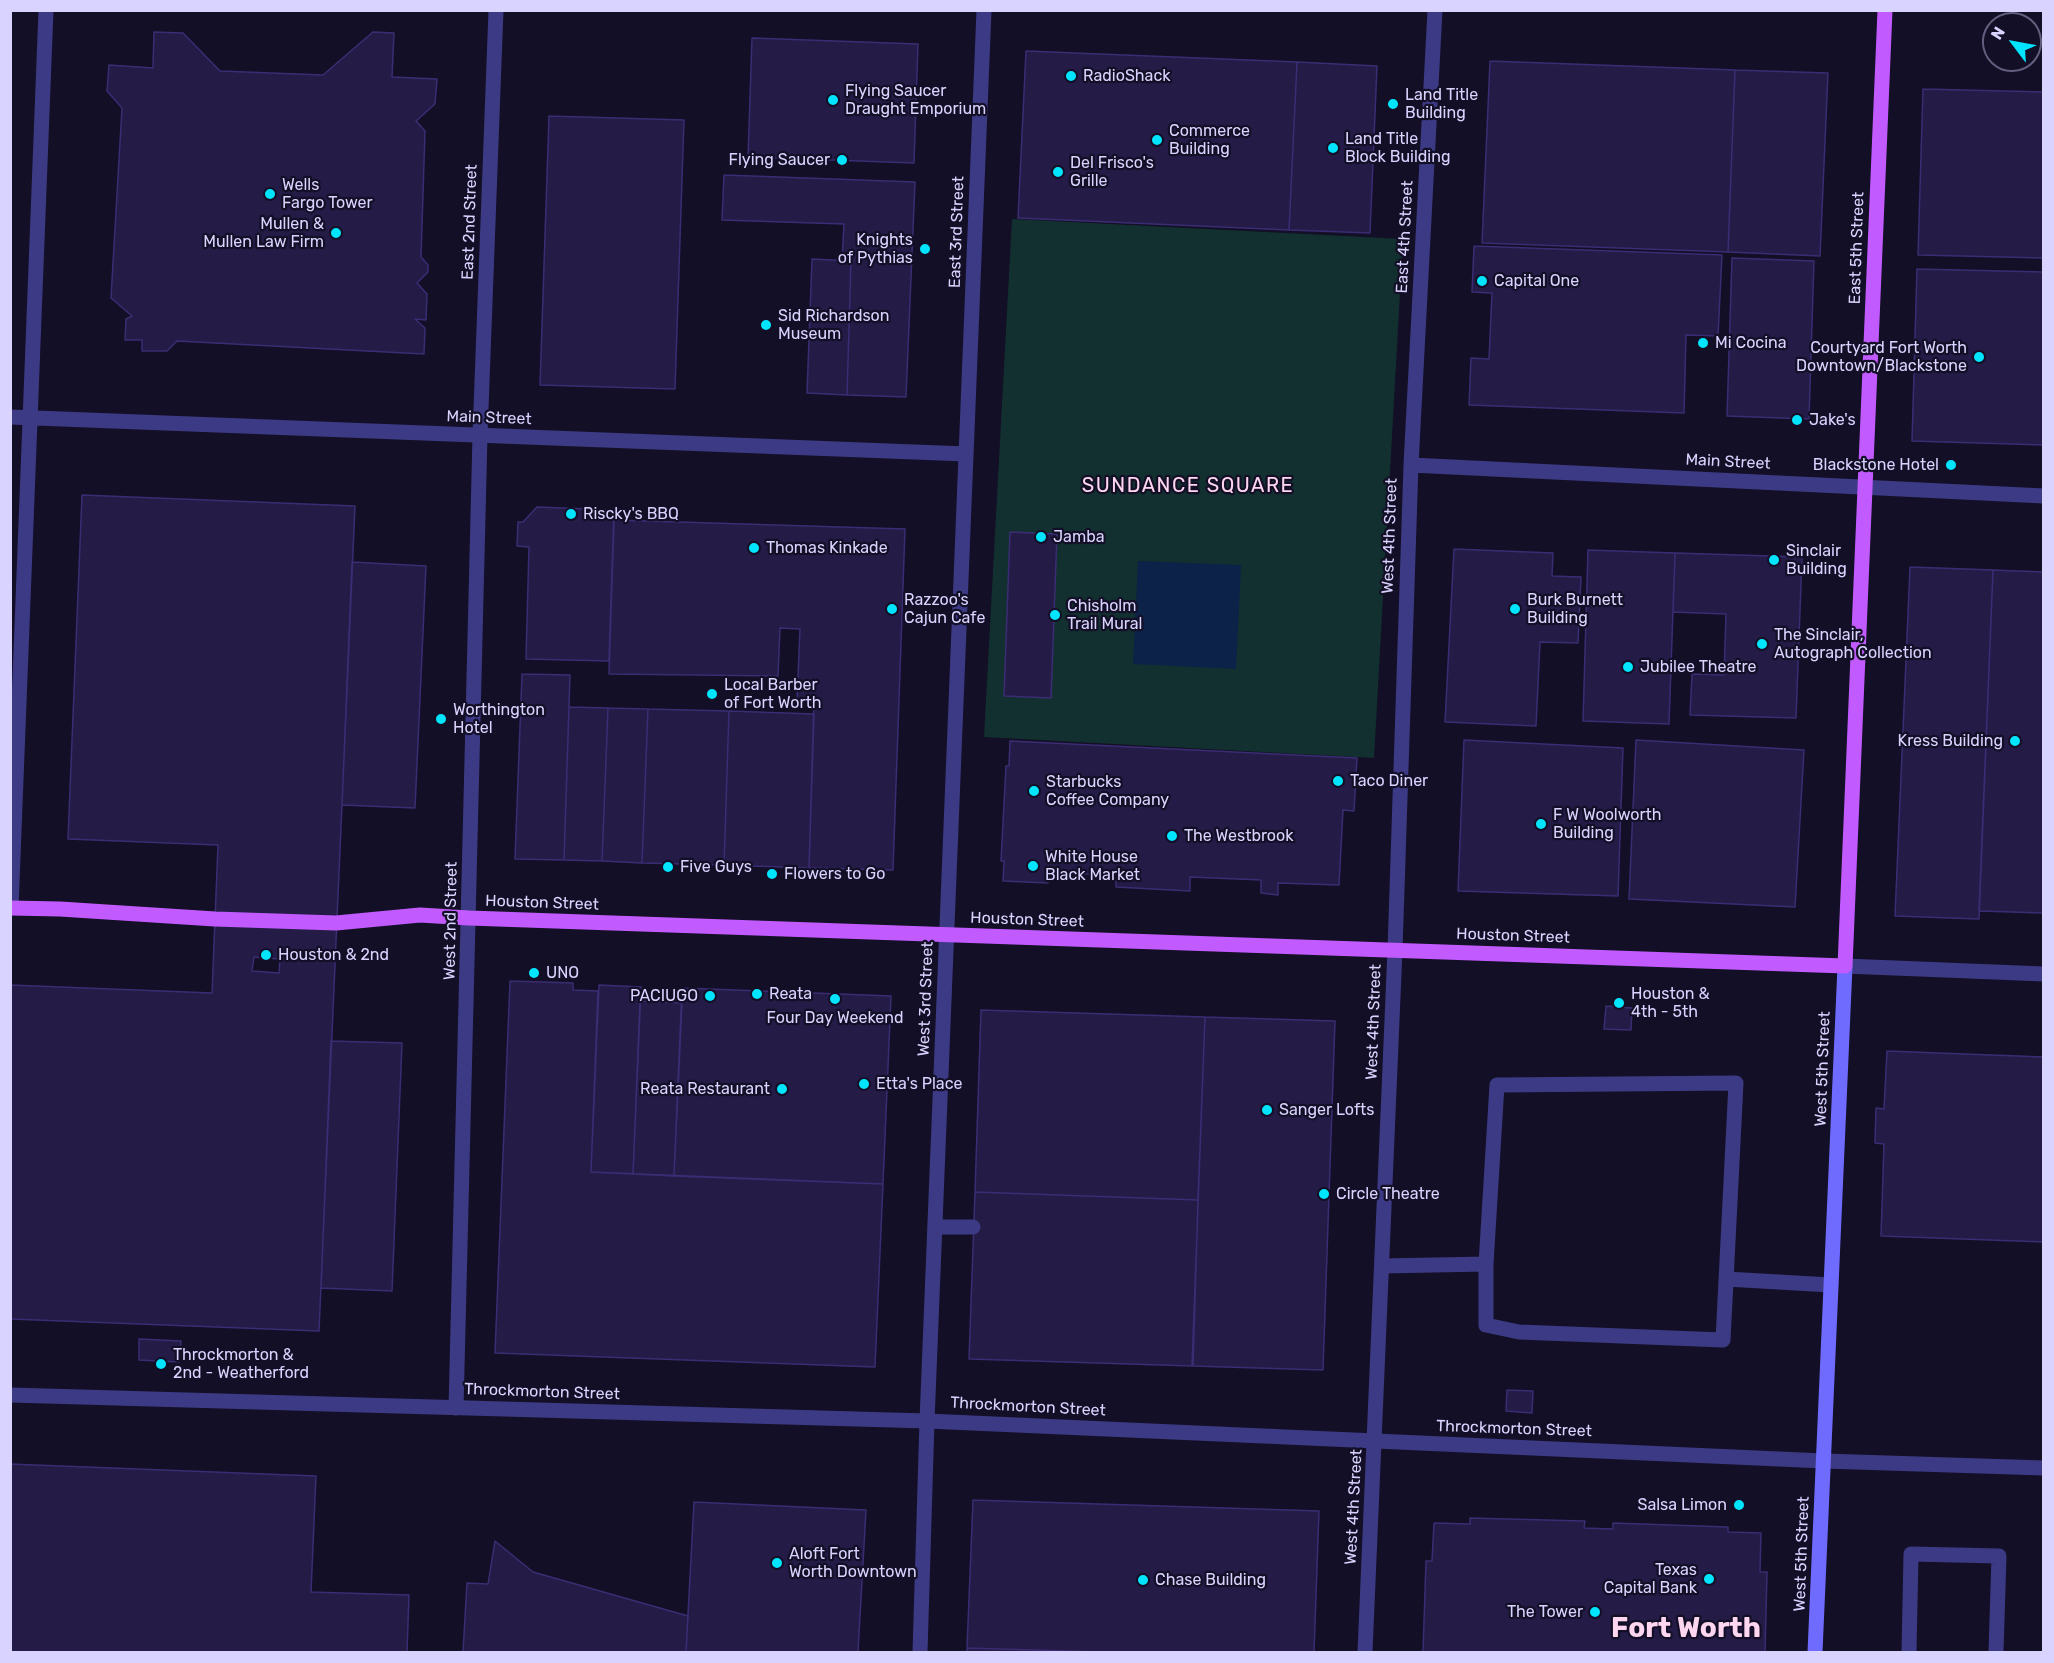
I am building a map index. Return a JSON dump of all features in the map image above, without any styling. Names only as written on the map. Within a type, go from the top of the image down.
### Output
[{"type":"main road","name":"East 5th Street","points":[[1865,486],[1885,10]]},
{"type":"main road","name":"West 5th Street","points":[[1815,1653],[1865,486]]},
{"type":"main road","name":"Houston Street","points":[[11,908],[336,923],[420,915],[1845,966]]},
{"type":"street","points":[[11,908],[46,10]]},
{"type":"street","name":"East 2nd Street","points":[[480,435],[496,10]]},
{"type":"street","name":"East 3rd Street","points":[[966,454],[984,10]]},
{"type":"street","name":"East 4th Street","points":[[1411,465],[1435,10]]},
{"type":"street","name":"Main Street","points":[[10,417],[966,454]]},
{"type":"street","name":"West 2nd Street","points":[[456,1408],[480,435]]},
{"type":"street","name":"West 3rd Street","points":[[920,1653],[934,1227],[966,454]]},
{"type":"street","name":"Main Street","points":[[1411,465],[2043,496]]},
{"type":"street","name":"West 4th Street","points":[[1365,1653],[1395,950],[1411,465]]},
{"type":"street","name":"Houston Street","points":[[1845,966],[2043,974]]},
{"type":"street","points":[[1736,1083],[1723,1340],[1519,1332],[1486,1325],[1486,1264],[1497,1085],[1736,1083]]},
{"type":"street","points":[[934,1227],[973,1227]]},
{"type":"street","points":[[1382,1266],[1486,1264]]},
{"type":"street","points":[[1726,1279],[1831,1285]]},
{"type":"street","name":"Throckmorton Street","points":[[10,1395],[927,1421],[1824,1461],[2043,1467]]},
{"type":"street","points":[[1909,1653],[1911,1554],[1999,1556],[1996,1653]]},
{"type":"green space","points":[[1012,219],[1403,239],[1374,758],[984,737]]},
{"type":"water","points":[[1138,561],[1241,565],[1236,669],[1133,664]]},
{"type":"building","name":"Wells Fargo Tower","points":[[154,32],[183,33],[220,71],[323,75],[373,32],[394,33],[392,77],[437,79],[435,104],[416,121],[425,131],[421,257],[428,265],[428,272],[417,283],[427,294],[426,320],[415,319],[425,328],[424,354],[177,341],[167,351],[142,351],[142,340],[125,340],[126,319],[132,316],[111,298],[122,108],[107,91],[109,65],[153,68]]},
{"type":"building","name":"Flying Saucer Draught Emporium","points":[[752,38],[918,44],[914,163],[748,157]]},
{"type":"building","name":"Commerce Building","points":[[1026,51],[1297,62],[1289,230],[1018,218]]},
{"type":"building","points":[[1490,61],[1735,70],[1728,252],[1482,243]]},
{"type":"building","name":"Land Title Block Building","points":[[1297,62],[1377,66],[1370,233],[1289,230]]},
{"type":"building","points":[[1735,70],[1828,73],[1820,256],[1728,252]]},
{"type":"building","points":[[1923,89],[2044,92],[2044,258],[1918,255]]},
{"type":"building","points":[[549,116],[684,120],[675,389],[540,385]]},
{"type":"building","points":[[724,175],[915,182],[906,397],[847,395],[851,261],[842,260],[844,224],[722,220]]},
{"type":"building","points":[[1474,246],[1722,255],[1718,336],[1686,335],[1684,413],[1469,405],[1471,358],[1489,359],[1492,293],[1472,292]]},
{"type":"building","points":[[1732,258],[1814,261],[1809,419],[1727,416]]},
{"type":"building","points":[[812,259],[851,261],[847,395],[807,393]]},
{"type":"building","name":"Courtyard Fort Worth Downtown/Blackstone","points":[[1917,269],[2044,272],[2044,445],[1912,441]]},
{"type":"building","points":[[82,495],[355,506],[319,1331],[10,1319],[10,985],[212,993],[218,845],[68,839]]},
{"type":"building","points":[[537,507],[614,510],[609,661],[526,659],[529,547],[517,546],[518,522],[523,522]]},
{"type":"building","points":[[614,520],[905,529],[893,870],[809,868],[814,700],[797,699],[800,629],[780,628],[778,676],[609,674]]},
{"type":"building","points":[[1010,532],[1057,534],[1051,698],[1004,696]]},
{"type":"building","name":"Burk Burnett Building","points":[[1454,549],[1553,553],[1552,576],[1581,577],[1578,643],[1540,642],[1536,726],[1445,722]]},
{"type":"building","name":"Jubilee Theatre","points":[[1588,550],[1675,553],[1669,724],[1583,721]]},
{"type":"building","name":"The Sinclair, Autograph Collection","points":[[1675,553],[1802,557],[1796,718],[1690,715],[1692,674],[1724,675],[1726,614],[1673,612]]},
{"type":"building","points":[[352,562],[426,566],[415,808],[342,805]]},
{"type":"building","points":[[1910,567],[1993,570],[1979,919],[1895,916]]},
{"type":"building","name":"Kress Building","points":[[1993,570],[2044,572],[2044,913],[1979,911]]},
{"type":"building","points":[[522,674],[570,675],[564,860],[515,859]]},
{"type":"building","points":[[569,707],[608,708],[602,861],[564,860]]},
{"type":"building","points":[[608,708],[648,709],[642,863],[602,861]]},
{"type":"building","points":[[648,709],[729,711],[724,865],[642,863]]},
{"type":"building","points":[[729,711],[814,714],[809,868],[724,865]]},
{"type":"building","name":"F W Woolworth Building","points":[[1464,740],[1623,748],[1618,896],[1458,891]]},
{"type":"building","points":[[1636,740],[1804,750],[1795,907],[1629,899]]},
{"type":"building","name":"The Westbrook","points":[[1010,741],[1357,758],[1354,811],[1343,810],[1339,885],[1278,883],[1278,895],[1261,893],[1261,880],[1190,877],[1190,891],[1116,887],[1116,875],[1062,873],[1062,875],[1049,875],[1048,883],[1003,881],[1004,861],[1001,861],[1006,766],[1009,766]]},
{"type":"building","points":[[254,957],[280,959],[279,973],[252,971]]},
{"type":"building","points":[[510,981],[573,983],[573,990],[598,991],[591,1172],[883,1184],[875,1367],[495,1353]]},
{"type":"building","points":[[599,985],[641,987],[633,1174],[591,1172]]},
{"type":"building","name":"Reata Restaurant","points":[[682,988],[891,996],[883,1184],[674,1176]]},
{"type":"building","points":[[640,1001],[682,1003],[674,1176],[633,1174]]},
{"type":"building","points":[[1606,1006],[1632,1008],[1631,1030],[1604,1029]]},
{"type":"building","points":[[981,1010],[1205,1017],[1198,1200],[975,1192]]},
{"type":"building","name":"Sanger Lofts","points":[[1205,1017],[1335,1021],[1323,1370],[1192,1366]]},
{"type":"building","points":[[331,1041],[402,1043],[392,1291],[321,1288]]},
{"type":"building","points":[[1887,1051],[2044,1057],[2044,1242],[1881,1236],[1884,1144],[1875,1143],[1876,1108],[1884,1109]]},
{"type":"building","points":[[975,1192],[1198,1200],[1193,1366],[969,1359]]},
{"type":"building","points":[[139,1339],[181,1341],[179,1362],[139,1360]]},
{"type":"building","points":[[1507,1390],[1533,1391],[1532,1413],[1506,1411]]},
{"type":"building","points":[[10,1464],[316,1476],[311,1592],[409,1595],[407,1652],[10,1652]]},
{"type":"building","name":"Chase Building","points":[[973,1500],[1319,1511],[1314,1652],[1100,1652],[967,1648]]},
{"type":"building","name":"Aloft Fort Worth Downtown","points":[[694,1502],[866,1510],[858,1652],[686,1652]]},
{"type":"building","name":"The Tower","points":[[1470,1518],[1585,1521],[1584,1528],[1613,1529],[1613,1523],[1728,1527],[1728,1532],[1761,1533],[1760,1572],[1767,1572],[1765,1652],[1423,1652],[1426,1561],[1432,1561],[1434,1523],[1470,1524]]},
{"type":"building","points":[[495,1541],[533,1572],[688,1616],[686,1652],[463,1652],[467,1583],[488,1584]]},
{"type":"building","points":[[967,1648],[1100,1652],[967,1652]]},
{"type":"place","name":"RadioShack","points":[[1071,76]]},
{"type":"place","name":"Flying Saucer Draught Emporium","points":[[833,100]]},
{"type":"place","name":"Land Title Building","points":[[1393,104]]},
{"type":"place","name":"Commerce Building","points":[[1157,140]]},
{"type":"place","name":"Land Title Block Building","points":[[1333,148]]},
{"type":"place","name":"Flying Saucer","points":[[842,160]]},
{"type":"place","name":"Del Frisco's Grille","points":[[1058,172]]},
{"type":"place","name":"Wells Fargo Tower","points":[[270,194]]},
{"type":"place","name":"Mullen & Mullen Law Firm","points":[[336,233]]},
{"type":"place","name":"Knights of Pythias","points":[[925,249]]},
{"type":"place","name":"Capital One","points":[[1482,281]]},
{"type":"place","name":"Sid Richardson Museum","points":[[766,325]]},
{"type":"place","name":"Mi Cocina","points":[[1703,343]]},
{"type":"place","name":"Courtyard Fort Worth Downtown/Blackstone","points":[[1979,357]]},
{"type":"place","name":"Jake's","points":[[1797,420]]},
{"type":"place","name":"Blackstone Hotel","points":[[1951,465]]},
{"type":"place","name":"Riscky's BBQ","points":[[571,514]]},
{"type":"place","name":"Jamba","points":[[1041,537]]},
{"type":"place","name":"Thomas Kinkade","points":[[754,548]]},
{"type":"place","name":"Sinclair Building","points":[[1774,560]]},
{"type":"place","name":"Razzoo's Cajun Cafe","points":[[892,609]]},
{"type":"place","name":"Burk Burnett Building","points":[[1515,609]]},
{"type":"place","name":"Chisholm Trail Mural","points":[[1055,615]]},
{"type":"place","name":"The Sinclair, Autograph Collection","points":[[1762,644]]},
{"type":"place","name":"Jubilee Theatre","points":[[1628,667]]},
{"type":"place","name":"Local Barber of Fort Worth","points":[[712,694]]},
{"type":"place","name":"Worthington Hotel","points":[[441,719]]},
{"type":"place","name":"Kress Building","points":[[2015,741]]},
{"type":"place","name":"Taco Diner","points":[[1338,781]]},
{"type":"place","name":"Starbucks Coffee Company","points":[[1034,791]]},
{"type":"place","name":"F W Woolworth Building","points":[[1541,824]]},
{"type":"place","name":"The Westbrook","points":[[1172,836]]},
{"type":"place","name":"White House Black Market","points":[[1033,866]]},
{"type":"place","name":"Five Guys","points":[[668,867]]},
{"type":"place","name":"Flowers to Go","points":[[772,874]]},
{"type":"place","name":"Houston & 2nd","points":[[266,955]]},
{"type":"place","name":"UNO","points":[[534,973]]},
{"type":"place","name":"Reata","points":[[757,994]]},
{"type":"place","name":"PACIUGO","points":[[710,996]]},
{"type":"place","name":"Four Day Weekend","points":[[835,999]]},
{"type":"place","name":"Houston & 4th - 5th","points":[[1619,1003]]},
{"type":"place","name":"Etta's Place","points":[[864,1084]]},
{"type":"place","name":"Reata Restaurant","points":[[782,1089]]},
{"type":"place","name":"Sanger Lofts","points":[[1267,1110]]},
{"type":"place","name":"Circle Theatre","points":[[1324,1194]]},
{"type":"place","name":"Throckmorton & 2nd - Weatherford","points":[[161,1364]]},
{"type":"place","name":"Salsa Limon","points":[[1739,1505]]},
{"type":"place","name":"Aloft Fort Worth Downtown","points":[[777,1563]]},
{"type":"place","name":"Texas Capital Bank","points":[[1709,1579]]},
{"type":"place","name":"Chase Building","points":[[1143,1580]]},
{"type":"place","name":"The Tower","points":[[1595,1612]]},
{"type":"district","name":"SUNDANCE SQUARE","points":[[1188,486]]},
{"type":"district","name":"Fort Worth","points":[[1686,1629]]}]
